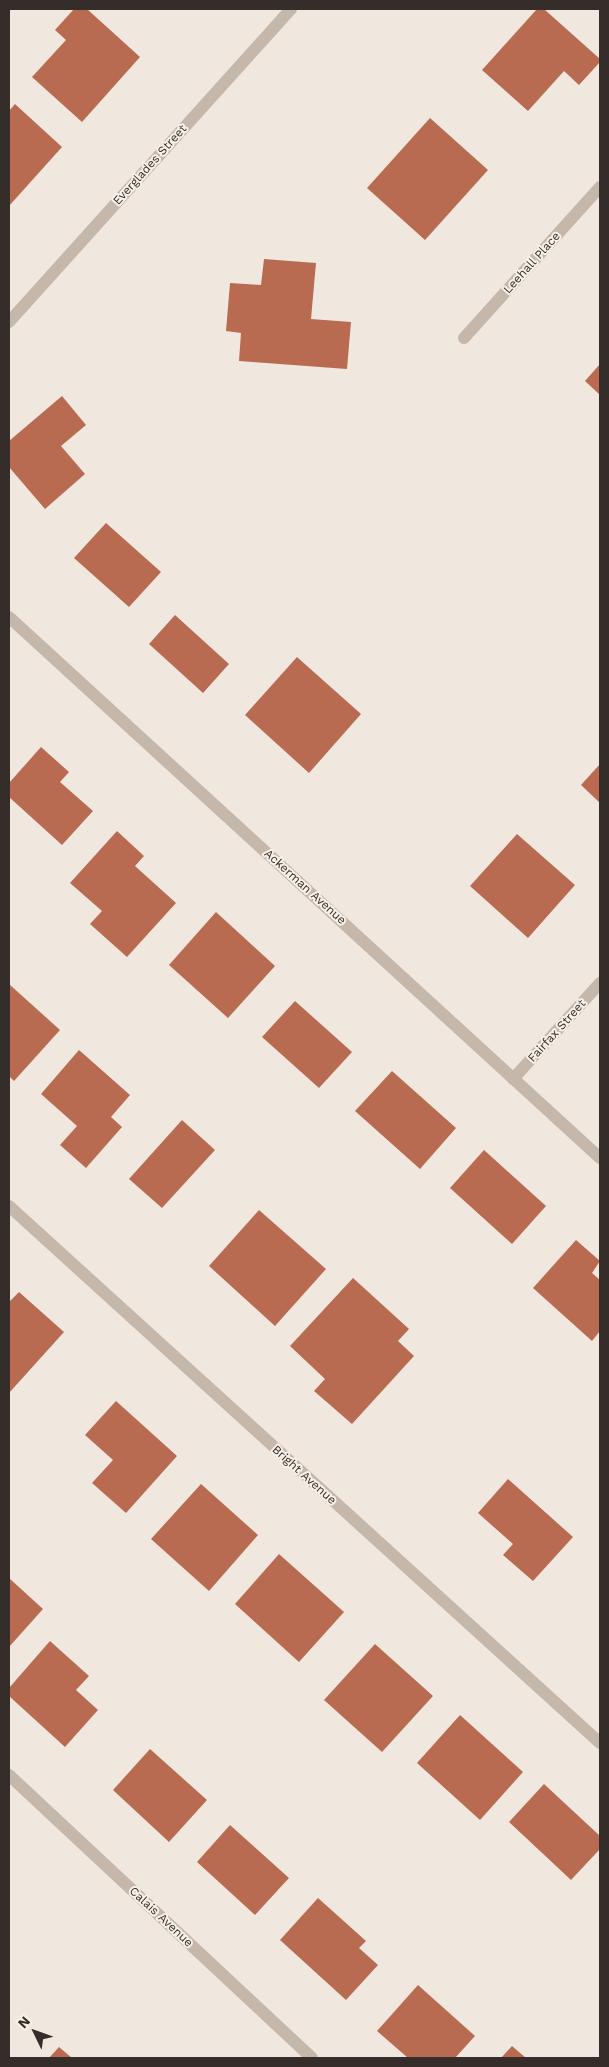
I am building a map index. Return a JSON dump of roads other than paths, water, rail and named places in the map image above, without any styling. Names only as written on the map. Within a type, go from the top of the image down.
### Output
[{"type":"street","name":"Everglades Street","points":[[9,322],[291,9]]},
{"type":"street","name":"Leehall Place","points":[[464,338],[600,187]]},
{"type":"street","name":"Ackerman Avenue","points":[[9,617],[600,1158]]},
{"type":"street","name":"Fairfax Street","points":[[513,1079],[600,983]]},
{"type":"street","name":"Bright Avenue","points":[[9,1206],[600,1743]]},
{"type":"street","name":"Calais Avenue","points":[[9,1775],[312,2058]]}]
